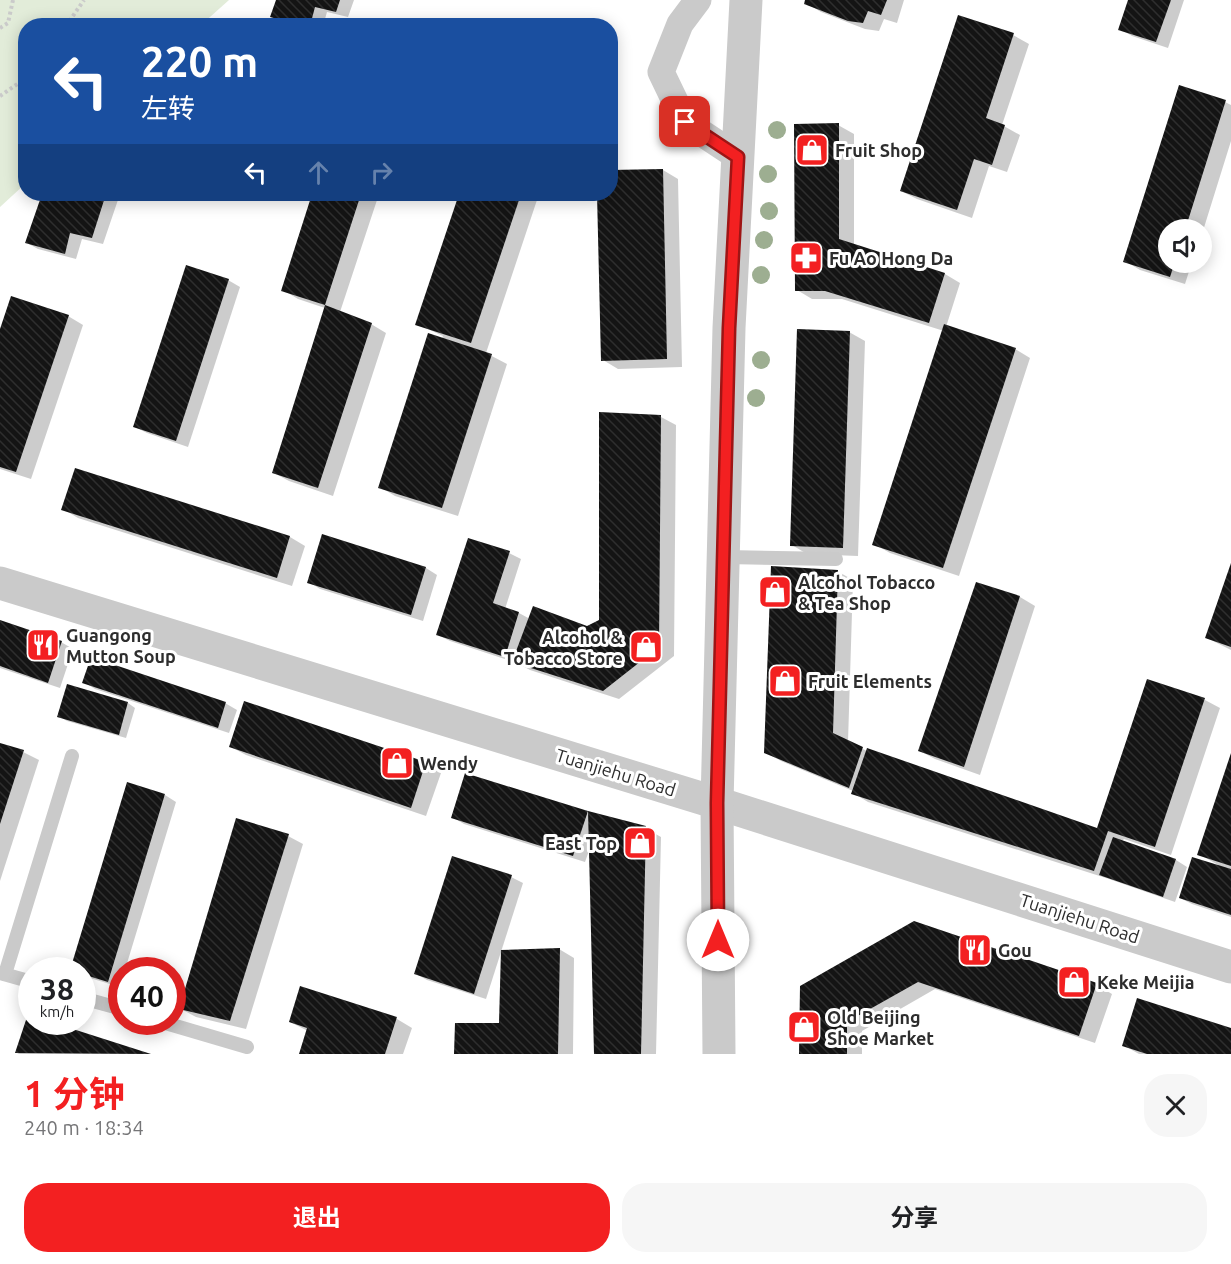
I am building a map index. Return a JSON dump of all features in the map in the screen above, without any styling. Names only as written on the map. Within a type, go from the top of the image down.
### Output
[{"type":"street","points":[[698,0],[680,24],[661,72],[685,122],[738,157]]},
{"type":"street","points":[[720,1054],[717,803],[729,328],[746,0]]},
{"type":"street","name":"Tuanjiehu Road","points":[[0,583],[717,803],[1231,966]]},
{"type":"lane","points":[[725,557],[836,560]]},
{"type":"lane","points":[[18,978],[2,973],[72,756]]},
{"type":"lane","points":[[186,1029],[247,1047]]},
{"type":"path","points":[[0,28],[8,23],[13,0]]},
{"type":"path","points":[[72,18],[84,0]]},
{"type":"path","points":[[0,96],[18,84]]},
{"type":"green space","points":[[0,0],[229,0],[209,18],[18,18],[18,190],[0,207]]},
{"type":"building","points":[[276,0],[340,0],[336,12],[315,7],[312,18],[270,17]]},
{"type":"building","points":[[805,0],[887,0],[881,15],[868,11],[863,23],[848,21],[804,4]]},
{"type":"building","points":[[1128,0],[1171,0],[1156,42],[1118,30]]},
{"type":"building","points":[[958,15],[1014,33],[986,118],[1005,125],[992,165],[974,159],[957,210],[900,191]]},
{"type":"building","points":[[1179,85],[1226,100],[1188,219],[1158,219],[1158,273],[1171,273],[1170,277],[1123,262]]},
{"type":"building","points":[[839,123],[839,239],[945,273],[929,323],[825,291],[795,291],[794,124]]},
{"type":"building","points":[[663,169],[667,359],[601,361],[597,201],[618,201],[618,170]]},
{"type":"building","points":[[40,201],[104,201],[92,238],[70,233],[65,254],[25,243]]},
{"type":"building","points":[[310,201],[359,201],[325,305],[281,291]]},
{"type":"building","points":[[457,201],[519,201],[471,343],[415,325]]},
{"type":"building","points":[[186,265],[229,279],[176,441],[133,427]]},
{"type":"building","points":[[11,296],[69,315],[16,472],[0,467],[0,329]]},
{"type":"building","points":[[325,305],[372,323],[318,488],[272,473]]},
{"type":"building","points":[[944,324],[1016,348],[943,568],[872,545]]},
{"type":"building","points":[[797,329],[850,331],[843,548],[790,546]]},
{"type":"building","points":[[428,333],[492,354],[442,508],[378,488]]},
{"type":"building","points":[[599,412],[661,415],[659,647],[603,691],[512,662],[533,606],[587,626],[599,620]]},
{"type":"building","points":[[75,468],[290,536],[277,578],[61,510]]},
{"type":"building","points":[[322,534],[426,567],[411,615],[307,583]]},
{"type":"building","points":[[468,538],[510,551],[493,603],[519,612],[505,657],[436,635]]},
{"type":"building","points":[[1231,563],[1231,647],[1205,638]]},
{"type":"building","points":[[771,566],[838,570],[833,733],[863,747],[849,788],[764,753]]},
{"type":"building","points":[[976,582],[1020,596],[964,767],[918,751]]},
{"type":"building","points":[[0,620],[62,641],[48,683],[0,666]]},
{"type":"building","points":[[91,657],[226,702],[218,728],[82,683]]},
{"type":"building","points":[[1147,679],[1205,698],[1155,847],[1108,831],[1094,871],[851,794],[867,748],[1097,828]]},
{"type":"building","points":[[67,684],[128,702],[119,735],[57,717]]},
{"type":"building","points":[[244,701],[426,762],[411,808],[229,747]]},
{"type":"building","points":[[0,743],[24,750],[0,824]]},
{"type":"building","points":[[1231,753],[1231,866],[1197,855]]},
{"type":"building","points":[[465,773],[588,811],[573,856],[451,818]]},
{"type":"building","points":[[127,782],[165,794],[116,957],[108,957],[108,982],[96,978],[96,957],[74,957]]},
{"type":"building","points":[[588,811],[646,826],[641,1054],[594,1054]]},
{"type":"building","points":[[236,818],[289,834],[230,1021],[186,1011],[186,986]]},
{"type":"building","points":[[1113,837],[1176,859],[1163,897],[1099,875]]},
{"type":"building","points":[[452,856],[512,875],[474,994],[414,974]]},
{"type":"building","points":[[1192,857],[1231,869],[1231,915],[1179,898]]},
{"type":"building","points":[[914,921],[1097,983],[1079,1036],[918,982],[847,1022],[847,1054],[799,1054],[800,986]]},
{"type":"building","points":[[560,948],[558,1054],[454,1054],[455,1023],[499,1023],[501,950]]},
{"type":"building","points":[[300,986],[397,1017],[385,1054],[299,1054],[307,1028],[289,1022]]},
{"type":"building","points":[[1137,998],[1231,1028],[1231,1054],[1147,1054],[1122,1046]]},
{"type":"building","points":[[21,1035],[92,1035],[151,1054],[15,1053]]},
{"type":"place","name":"Fruit Shop","points":[[812,150]]},
{"type":"place","name":"Fu Ao Hong Da","points":[[806,258]]},
{"type":"place","name":"Alcohol Tobacco & Tea Shop","points":[[775,592]]},
{"type":"place","name":"Guangong Mutton Soup","points":[[43,645]]},
{"type":"place","name":"Alcohol & Tobacco Store","points":[[646,647]]},
{"type":"place","name":"Fruit Elements","points":[[785,681]]},
{"type":"place","name":"Wendy","points":[[397,763]]},
{"type":"place","name":"East Top","points":[[640,843]]},
{"type":"place","name":"Gou","points":[[975,950]]},
{"type":"place","name":"Keke Meijia","points":[[1074,982]]},
{"type":"place","name":"Old Beijing Shoe Market","points":[[804,1027]]},
{"type":"route","points":[[685,122],[738,157],[729,328],[717,803],[718,940]]}]
